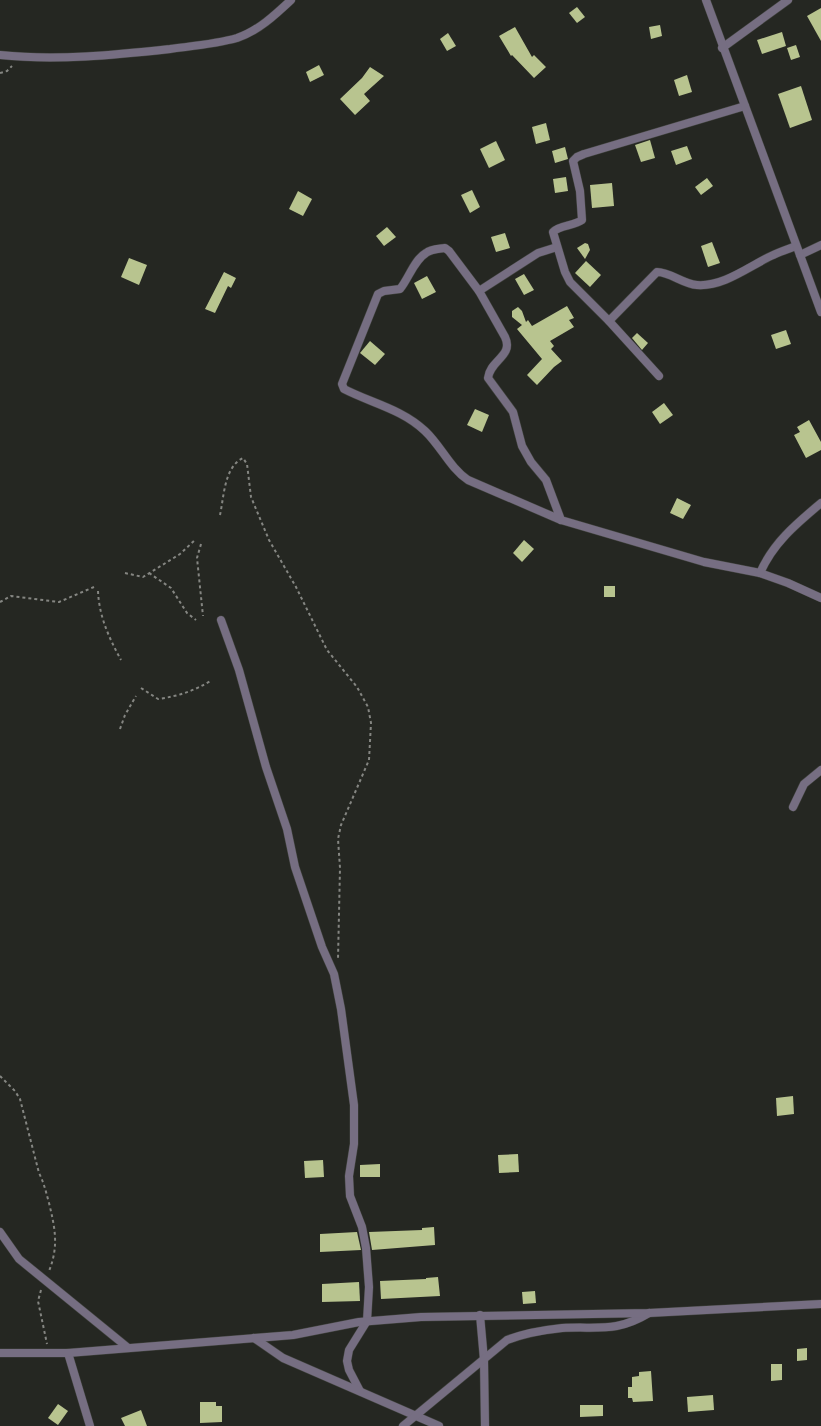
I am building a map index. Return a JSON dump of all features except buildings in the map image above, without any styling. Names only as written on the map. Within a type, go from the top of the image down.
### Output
[{"type":"street","points":[[0,55],[69,57],[138,53],[199,45],[236,38],[257,28],[291,0]]},
{"type":"street","points":[[706,0],[722,48],[821,312]]},
{"type":"street","points":[[722,48],[788,0]]},
{"type":"street","points":[[659,376],[609,321],[570,282],[565,272],[553,232],[582,220],[580,191],[573,161],[576,157],[744,106]]},
{"type":"street","points":[[800,255],[821,245]]},
{"type":"street","points":[[609,321],[650,277],[657,272],[662,272],[672,278],[696,286],[710,285],[739,273],[771,256],[796,246]]},
{"type":"street","points":[[479,291],[538,253],[557,247]]},
{"type":"street","points":[[561,520],[546,480],[522,446],[513,412],[488,378],[488,371],[508,350],[508,343],[479,291],[445,248],[426,252],[413,267],[408,279],[400,289],[384,291],[378,294],[342,384],[344,388],[407,416],[426,432],[459,474],[468,480],[561,520],[704,562],[760,573],[788,583],[821,598]]},
{"type":"street","points":[[760,573],[775,546],[793,527],[821,503]]},
{"type":"street","points":[[221,620],[240,670],[266,767],[287,829],[295,867],[335,980],[347,1045],[354,1105],[354,1144],[349,1176],[350,1196],[362,1227],[366,1248],[369,1287],[367,1321],[349,1350],[347,1361],[349,1370],[360,1391]]},
{"type":"street","points":[[793,807],[804,784],[821,770]]},
{"type":"street","points":[[0,1232],[20,1259],[127,1347]]},
{"type":"street","points":[[0,1353],[68,1353],[127,1347],[254,1338],[314,1332],[367,1321],[480,1315],[649,1313],[821,1304]]},
{"type":"street","points":[[403,1426],[507,1340],[528,1332],[563,1328],[599,1329],[615,1327],[638,1320],[649,1313]]},
{"type":"street","points":[[480,1315],[484,1360],[485,1426]]},
{"type":"street","points":[[254,1338],[283,1358],[439,1426]]},
{"type":"street","points":[[68,1353],[90,1426]]},
{"type":"path","points":[[220,515],[229,475],[236,462],[243,458],[247,464],[252,497],[269,540],[296,587],[327,650],[357,687],[368,707],[371,723],[369,760],[342,825],[338,839],[340,868],[339,957],[335,980]]},
{"type":"path","points":[[125,573],[144,577],[180,554],[195,540]]},
{"type":"path","points":[[201,544],[197,558],[203,616]]},
{"type":"path","points":[[149,573],[171,588],[188,613],[196,620]]},
{"type":"path","points":[[0,602],[10,596],[59,602],[94,586]]},
{"type":"path","points":[[98,591],[99,603],[106,630],[122,660]]},
{"type":"path","points":[[141,688],[158,699],[180,696],[196,690],[212,680]]},
{"type":"path","points":[[120,729],[125,715],[136,696]]},
{"type":"path","points":[[0,1076],[15,1091],[20,1099],[37,1166],[46,1191],[55,1225],[56,1238],[47,1276]]},
{"type":"path","points":[[42,1287],[38,1301],[49,1353]]}]
